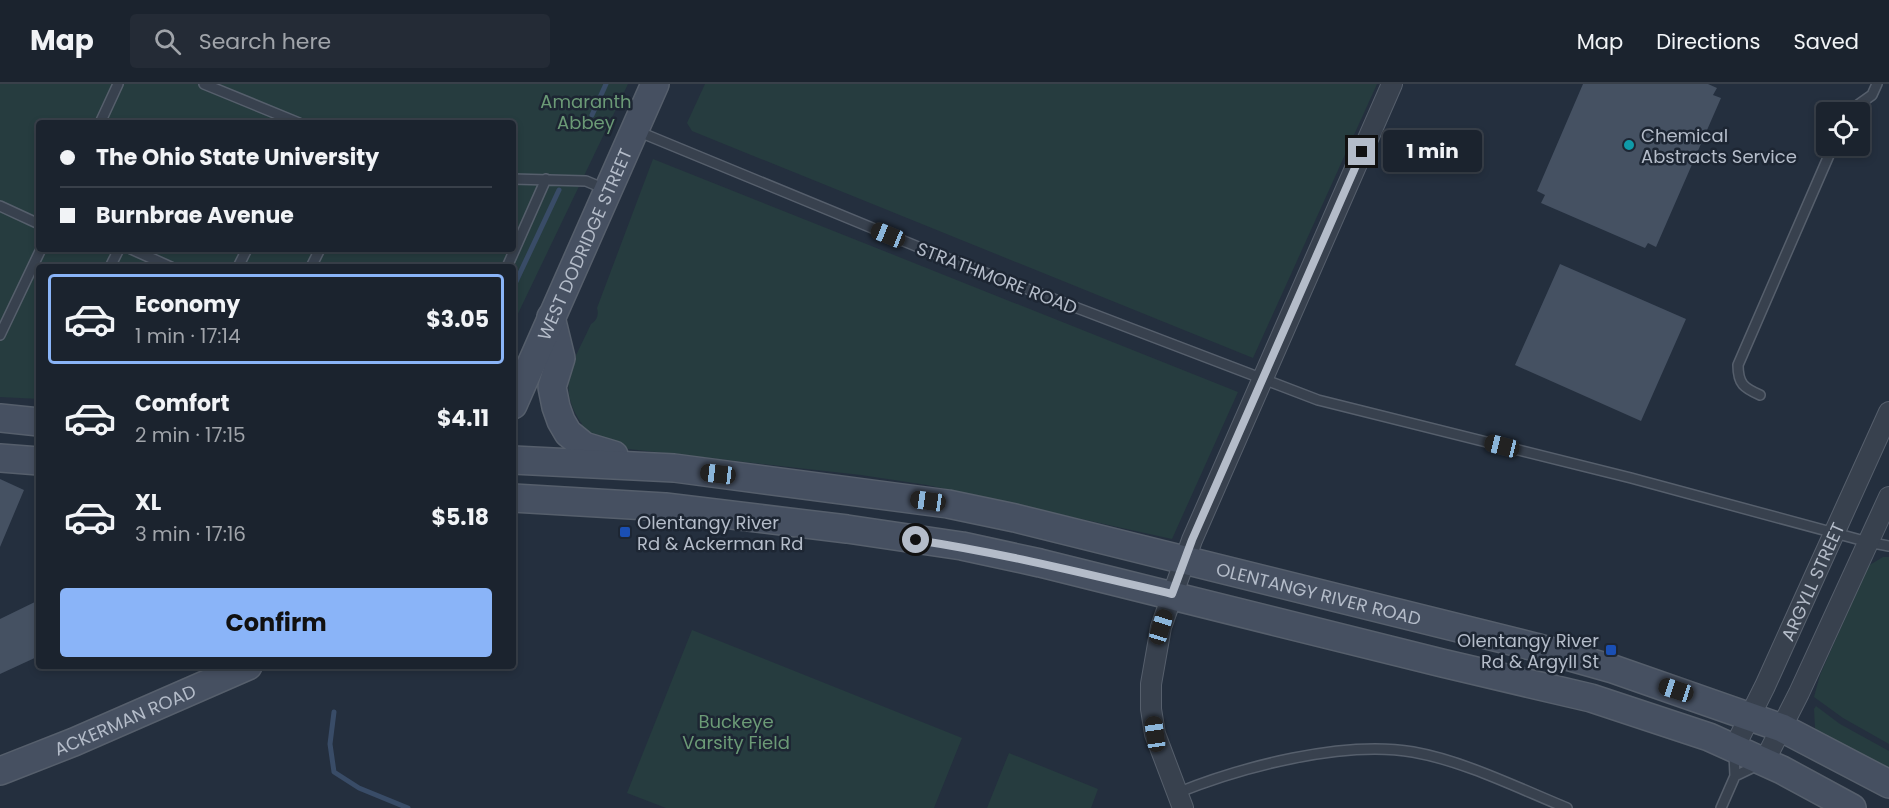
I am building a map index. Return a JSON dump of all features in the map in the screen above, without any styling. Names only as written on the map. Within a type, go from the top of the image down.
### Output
[{"type":"main road","name":"WEST DODRIDGE STREET","points":[[516,398],[655,84]]},
{"type":"main road","points":[[516,354],[546,296],[579,256]]},
{"type":"main road","points":[[551,317],[561,358],[552,387],[556,407],[568,433],[584,446],[596,451],[674,468]]},
{"type":"main road","points":[[0,418],[36,422]]},
{"type":"main road","points":[[0,458],[36,461]]},
{"type":"main road","name":"OLENTANGY RIVER ROAD","points":[[516,460],[674,468],[948,504],[1015,518],[1535,647],[1612,669],[1782,728],[1889,784]]},
{"type":"main road","name":"OLENTANGY RIVER ROAD","points":[[516,498],[665,507],[962,546],[1040,563],[1591,698],[1709,737],[1764,762],[1852,808]]},
{"type":"main road","name":"ACKERMAN ROAD","points":[[0,771],[74,742],[241,669]]},
{"type":"street","points":[[1180,801],[1155,734],[1151,709],[1151,684],[1161,627],[1184,561],[1261,380],[1392,84]]},
{"type":"street","name":"ARGYLL STREET","points":[[1734,748],[1765,686],[1833,531],[1889,412]]},
{"type":"street","name":"ARGYLL STREET","points":[[1764,762],[1889,497]]},
{"type":"lane","points":[[101,120],[118,84]]},
{"type":"lane","points":[[204,84],[291,120]]},
{"type":"lane","points":[[1862,102],[1872,95],[1877,84]]},
{"type":"lane","name":"STRATHMORE ROAD","points":[[635,130],[928,251],[1318,400],[1631,478],[1889,546]]},
{"type":"lane","points":[[1760,396],[1742,385],[1738,376],[1738,365],[1829,156]]},
{"type":"lane","points":[[516,179],[586,181],[609,190]]},
{"type":"lane","points":[[516,247],[546,179]]},
{"type":"lane","points":[[0,206],[36,223]]},
{"type":"lane","points":[[0,335],[40,252]]},
{"type":"lane","points":[[138,252],[164,264]]},
{"type":"lane","points":[[1721,808],[1735,777],[1734,748]]},
{"type":"lane","points":[[1180,801],[1210,780],[1340,749],[1377,749],[1412,752],[1459,765],[1567,808]]},
{"type":"lane","points":[[1735,777],[1764,762]]},
{"type":"green space","name":"Amaranth Abbey","points":[[0,84],[628,84],[516,318],[516,264],[36,264],[36,399],[0,397]]},
{"type":"green space","points":[[705,84],[1377,84],[1253,358],[692,131],[687,123]]},
{"type":"green space","points":[[653,159],[1238,392],[1172,539],[927,485],[861,475],[611,447],[577,429],[582,424],[570,398],[568,385],[570,374],[591,324],[597,317],[597,308]]},
{"type":"green space","points":[[1883,557],[1889,557],[1889,744],[1843,718],[1814,697],[1820,675],[1868,566]]},
{"type":"green space","name":"Buckeye Varsity Field","points":[[692,630],[962,738],[934,808],[666,808],[627,793]]},
{"type":"green space","points":[[1816,706],[1840,724],[1889,751],[1889,772],[1823,736],[1815,728],[1814,709]]},
{"type":"green space","points":[[1009,753],[1098,789],[1091,808],[987,808]]},
{"type":"building","name":"Chemical Abstracts Service","points":[[1583,84],[1708,84],[1717,88],[1713,95],[1721,98],[1656,247],[1648,243],[1645,248],[1541,203],[1545,195],[1537,191]]},
{"type":"building","points":[[1560,264],[1686,319],[1641,421],[1515,365]]},
{"type":"building","points":[[0,479],[24,490],[0,547]]},
{"type":"building","points":[[36,601],[36,657],[0,674],[0,619]]},
{"type":"waterway","points":[[592,115],[606,84]]},
{"type":"waterway","points":[[516,282],[559,190]]},
{"type":"waterway","points":[[334,712],[330,744],[334,772],[359,788],[408,808]]},
{"type":"place","name":"Chemical Abstracts Service","points":[[1629,145]]},
{"type":"place","name":"Olentangy River Rd & Ackerman Rd","points":[[625,532]]},
{"type":"place","name":"Olentangy River Rd & Argyll St","points":[[1611,650]]},
{"type":"route","points":[[916,540],[962,546],[1172,594],[1192,540],[1362,152]]}]
